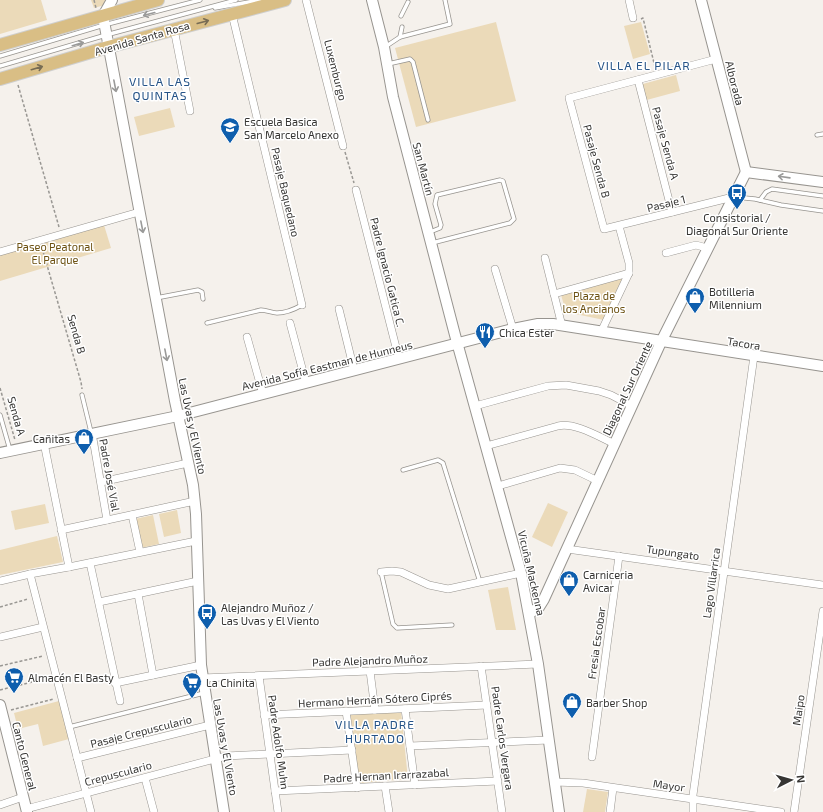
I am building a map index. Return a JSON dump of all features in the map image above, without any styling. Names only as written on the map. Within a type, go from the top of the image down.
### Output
[{"type":"main road","points":[[0,45],[102,21],[141,2],[158,0]]},
{"type":"main road","name":"Avenida Santa Rosa","points":[[0,79],[174,29],[285,0]]},
{"type":"street","points":[[102,21],[112,0]]},
{"type":"street","name":"Luxemburgo","points":[[306,0],[344,146]]},
{"type":"street","name":"San Martín","points":[[372,0],[384,47],[393,97],[457,344]]},
{"type":"street","points":[[629,0],[633,18]]},
{"type":"street","name":"Alborada","points":[[701,0],[746,172]]},
{"type":"street","name":"Pasaje Baquedano","points":[[232,14],[302,305]]},
{"type":"street","name":"Las Uvas y El Viento","points":[[102,21],[195,501],[202,678],[224,812]]},
{"type":"street","points":[[174,29],[190,111]]},
{"type":"street","points":[[638,80],[716,59]]},
{"type":"street","name":"Pasaje Senda B","points":[[604,230],[569,98],[638,80]]},
{"type":"street","name":"Pasaje Senda A","points":[[638,80],[672,212]]},
{"type":"street","points":[[746,172],[823,182]]},
{"type":"street","name":"Diagonal Sur Oriente","points":[[530,613],[542,603],[661,342],[746,172]]},
{"type":"street","name":"Padre Ignacio Gatica C.","points":[[356,190],[398,359]]},
{"type":"street","name":"Pasaje 1","points":[[604,230],[733,197]]},
{"type":"street","points":[[0,252],[139,212]]},
{"type":"street","points":[[601,332],[629,273],[629,263],[619,226]]},
{"type":"street","points":[[666,252],[696,245],[707,248]]},
{"type":"street","points":[[544,258],[562,326]]},
{"type":"street","points":[[496,269],[513,329]]},
{"type":"street","points":[[554,294],[629,273]]},
{"type":"street","points":[[339,309],[354,370]]},
{"type":"street","points":[[290,323],[306,383]]},
{"type":"street","name":"Avenida Sofía Eastman de Hunneus","points":[[9,451],[178,416],[513,329],[538,324],[562,326],[661,342]]},
{"type":"street","points":[[248,337],[263,394]]},
{"type":"street","name":"Tacora","points":[[661,342],[823,366]]},
{"type":"street","name":"Vicuña Mackenna","points":[[457,344],[522,573],[538,664],[558,812]]},
{"type":"street","name":"Lago Villarrica","points":[[693,812],[692,799],[754,356]]},
{"type":"street","points":[[475,406],[548,386],[559,385],[606,393],[632,406]]},
{"type":"street","points":[[486,446],[566,425],[574,426],[615,444]]},
{"type":"street","name":"Padre José Vial","points":[[92,433],[107,520]]},
{"type":"street","points":[[44,443],[69,567]]},
{"type":"street","points":[[101,482],[188,464]]},
{"type":"street","points":[[498,486],[560,468],[574,470],[598,481]]},
{"type":"street","points":[[61,530],[195,501]]},
{"type":"street","points":[[132,515],[140,552]]},
{"type":"street","points":[[0,581],[196,541]]},
{"type":"street","name":"Tupungato","points":[[567,549],[823,585]]},
{"type":"street","name":"Fresia Escobar","points":[[592,757],[619,556]]},
{"type":"street","points":[[90,563],[120,701]]},
{"type":"street","points":[[381,572],[401,572],[430,585],[442,588],[454,588],[522,573]]},
{"type":"street","points":[[30,574],[91,812]]},
{"type":"street","points":[[98,602],[198,581]]},
{"type":"street","points":[[138,594],[153,675]]},
{"type":"street","name":"Maipo","points":[[794,812],[823,611]]},
{"type":"street","points":[[0,637],[43,626]]},
{"type":"street","name":"Padre Alejandro Muñoz","points":[[202,678],[538,664]]},
{"type":"street","points":[[116,682],[201,665]]},
{"type":"street","name":"Padre Carlos Vergara","points":[[482,666],[502,812]]},
{"type":"street","points":[[370,671],[375,710]]},
{"type":"street","name":"Padre Adolfo Muhn","points":[[259,676],[278,812]]},
{"type":"street","name":"Hermano Hernán Sótero Ciprés","points":[[264,715],[487,705]]},
{"type":"street","name":"Canto General","points":[[1,709],[27,810]]},
{"type":"street","points":[[405,709],[415,785]]},
{"type":"street","points":[[346,711],[357,788]]},
{"type":"street","name":"Pasaje Crepusculario","points":[[77,758],[210,725]]},
{"type":"street","points":[[410,746],[549,740]]},
{"type":"street","name":"Crepusculario","points":[[27,810],[226,756],[352,750]]},
{"type":"street","points":[[145,778],[154,812]]},
{"type":"street","name":"Padre Hernan Irarrazabal","points":[[275,792],[498,781]]},
{"type":"street","name":"Mayor","points":[[554,782],[572,782],[692,799],[736,809],[781,812]]},
{"type":"street","points":[[385,786],[389,812]]},
{"type":"street","points":[[610,812],[613,788]]},
{"type":"street","points":[[0,805],[23,797]]},
{"type":"lane","points":[[0,56],[102,21],[200,0]]},
{"type":"lane","points":[[200,10],[236,0]]},
{"type":"lane","points":[[0,66],[102,21],[200,10],[260,0]]},
{"type":"lane","points":[[384,47],[400,37],[450,24],[445,0]]},
{"type":"lane","points":[[401,16],[408,2]]},
{"type":"lane","points":[[400,37],[402,27]]},
{"type":"lane","points":[[387,64],[406,58],[413,62],[428,120]]},
{"type":"lane","points":[[817,134],[823,134]]},
{"type":"lane","points":[[428,232],[440,228],[441,225],[435,204],[437,195],[500,180],[503,182],[514,220],[510,224],[431,243]]},
{"type":"lane","points":[[760,200],[766,192],[772,189],[823,196]]},
{"type":"lane","points":[[733,197],[823,211]]},
{"type":"lane","points":[[155,299],[198,290],[202,292],[204,299]]},
{"type":"lane","points":[[207,323],[261,310],[277,313],[302,305]]},
{"type":"lane","points":[[82,394],[92,433]]},
{"type":"lane","name":"Senda A","points":[[0,415],[9,451]]},
{"type":"lane","points":[[403,470],[438,460],[443,463],[480,582]]},
{"type":"lane","points":[[381,572],[393,624],[397,628],[452,626]]},
{"type":"lane","points":[[69,727],[204,693]]},
{"type":"path","points":[[94,0],[102,21]]},
{"type":"path","points":[[633,18],[635,20],[643,18],[657,75]]},
{"type":"path","points":[[17,82],[62,234]]},
{"type":"path","points":[[344,146],[356,190]]},
{"type":"path","name":"Senda B","points":[[40,241],[81,382],[82,394]]},
{"type":"path","name":"Senda A","points":[[0,388],[9,451]]},
{"type":"path","points":[[0,606],[36,597]]},
{"type":"path","points":[[0,666],[50,654]]},
{"type":"path","points":[[0,690],[56,676]]},
{"type":"path","points":[[1,709],[61,697]]},
{"type":"green space","points":[[0,0],[41,0],[47,20],[0,34]]},
{"type":"green space","points":[[91,0],[108,0],[105,5],[94,8]]},
{"type":"green space","points":[[496,22],[516,101],[416,127],[395,48]]},
{"type":"green space","points":[[641,22],[650,54],[633,59],[624,26]]},
{"type":"green space","points":[[676,75],[680,91],[643,101],[639,85]]},
{"type":"green space","points":[[170,108],[175,127],[139,136],[134,117]]},
{"type":"green space","name":"Paseo Peatonal El Parque","points":[[104,225],[111,248],[0,281],[0,255]]},
{"type":"green space","name":"Plaza de los Ancianos","points":[[624,277],[604,320],[566,312],[561,295]]},
{"type":"green space","points":[[548,503],[568,512],[552,547],[532,537]]},
{"type":"green space","points":[[45,504],[49,523],[15,530],[11,511]]},
{"type":"green space","points":[[177,510],[181,533],[164,537],[159,514]]},
{"type":"green space","points":[[153,515],[159,544],[141,548],[135,519]]},
{"type":"green space","points":[[57,536],[63,562],[0,575],[0,550]]},
{"type":"green space","points":[[508,587],[516,630],[496,630],[488,590]]},
{"type":"green space","points":[[59,701],[69,739],[43,746],[38,724],[18,729],[14,713]]},
{"type":"green space","points":[[401,711],[408,779],[360,783],[349,715]]},
{"type":"green space","points":[[587,789],[608,792],[605,812],[583,812]]},
{"type":"place","name":"Escuela Basica San Marcelo Anexo","points":[[230,144]]},
{"type":"place","name":"Consistorial / Diagonal Sur Oriente","points":[[737,210]]},
{"type":"place","name":"Botilleria Milennium","points":[[695,314]]},
{"type":"place","name":"Chica Ester","points":[[485,349]]},
{"type":"place","name":"Cañitas","points":[[84,455]]},
{"type":"place","name":"Carniceria Avicar","points":[[569,597]]},
{"type":"place","name":"Alejandro Muñoz / Las Uvas y El Viento","points":[[207,630]]},
{"type":"place","name":"Almacén El Basty","points":[[14,694]]},
{"type":"place","name":"La Chinita","points":[[192,699]]},
{"type":"place","name":"Barber Shop","points":[[572,719]]},
{"type":"district","name":"VILLA EL PILAR","points":[[644,65]]},
{"type":"district","name":"VILLA LAS QUINTAS","points":[[160,88]]},
{"type":"district","name":"VILLA PADRE HURTADO","points":[[375,731]]}]
